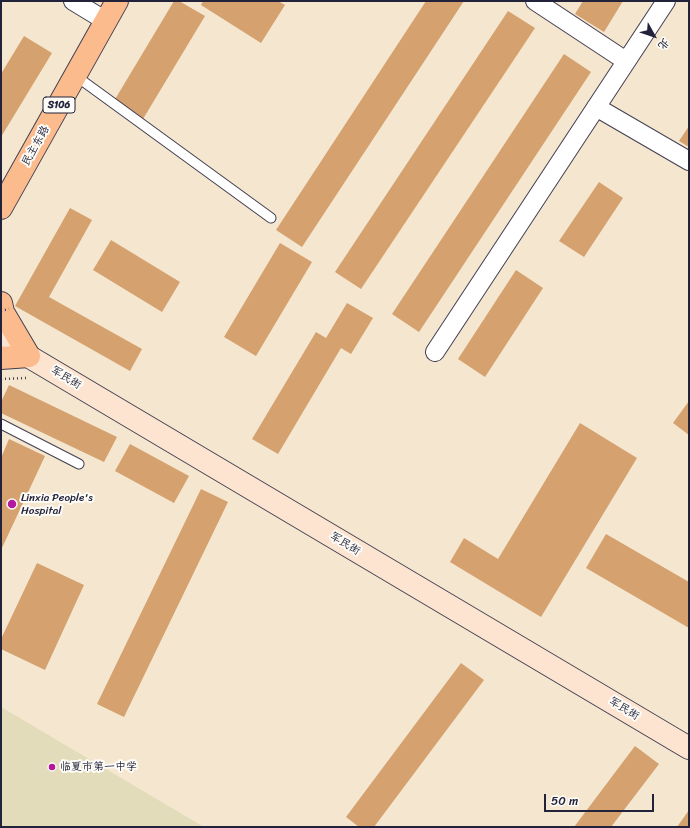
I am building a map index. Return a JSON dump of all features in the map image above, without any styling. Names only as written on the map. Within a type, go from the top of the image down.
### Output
[{"type":"main road","name":"民主东路","points":[[1,208],[117,1]]},
{"type":"main road","points":[[1,358],[29,356],[3,312],[5,306]]},
{"type":"main road","name":"军民街","points":[[1,340],[689,748]]},
{"type":"street","points":[[73,1],[106,20]]},
{"type":"street","points":[[535,1],[626,61]]},
{"type":"street","points":[[434,352],[666,1]]},
{"type":"street","points":[[596,107],[689,161]]},
{"type":"lane","points":[[80,79],[272,218]]},
{"type":"lane","points":[[1,424],[79,464]]},
{"type":"path","points":[[1,311],[5,306]]},
{"type":"shaded area","name":"临夏市第一中学","points":[[1,707],[204,827],[1,827]]},
{"type":"building","points":[[174,1],[179,1],[205,16],[143,119],[114,101]]},
{"type":"building","points":[[203,1],[278,1],[285,5],[261,43],[201,5]]},
{"type":"building","points":[[426,1],[464,1],[302,247],[276,230]]},
{"type":"building","points":[[583,1],[623,1],[604,32],[575,14]]},
{"type":"building","points":[[508,11],[535,28],[361,289],[335,272]]},
{"type":"building","points":[[24,36],[52,53],[1,137],[1,74]]},
{"type":"building","points":[[564,54],[591,72],[419,332],[392,314]]},
{"type":"building","points":[[689,126],[689,147],[679,141]]},
{"type":"building","points":[[599,182],[623,198],[584,257],[559,241]]},
{"type":"building","points":[[70,208],[92,220],[49,297],[142,349],[130,371],[15,306]]},
{"type":"building","points":[[111,240],[180,282],[162,312],[93,270]]},
{"type":"building","points":[[280,243],[312,262],[256,356],[224,337]]},
{"type":"building","points":[[516,270],[543,288],[485,377],[458,359]]},
{"type":"building","points":[[347,303],[373,318],[351,354],[341,348],[278,454],[252,439],[316,332],[326,338]]},
{"type":"building","points":[[9,385],[117,437],[104,462],[1,413],[1,402]]},
{"type":"building","points":[[689,401],[689,435],[673,423]]},
{"type":"building","points":[[580,423],[637,458],[541,617],[450,562],[464,538],[498,559]]},
{"type":"building","name":"Linxia People's Hospital","points":[[9,439],[45,456],[1,550],[1,458]]},
{"type":"building","points":[[130,444],[189,476],[174,503],[115,471]]},
{"type":"building","points":[[201,489],[228,502],[124,717],[97,704]]},
{"type":"building","points":[[606,534],[689,582],[689,628],[586,568]]},
{"type":"building","points":[[37,563],[84,585],[45,670],[1,649],[1,639]]},
{"type":"building","points":[[461,663],[484,680],[374,827],[359,827],[346,817]]},
{"type":"building","points":[[635,746],[659,764],[611,827],[574,827]]},
{"type":"building","points":[[689,810],[689,827],[677,827]]},
{"type":"place","name":"Linxia People's Hospital","points":[[12,504]]},
{"type":"place","name":"临夏市第一中学","points":[[52,767]]}]
